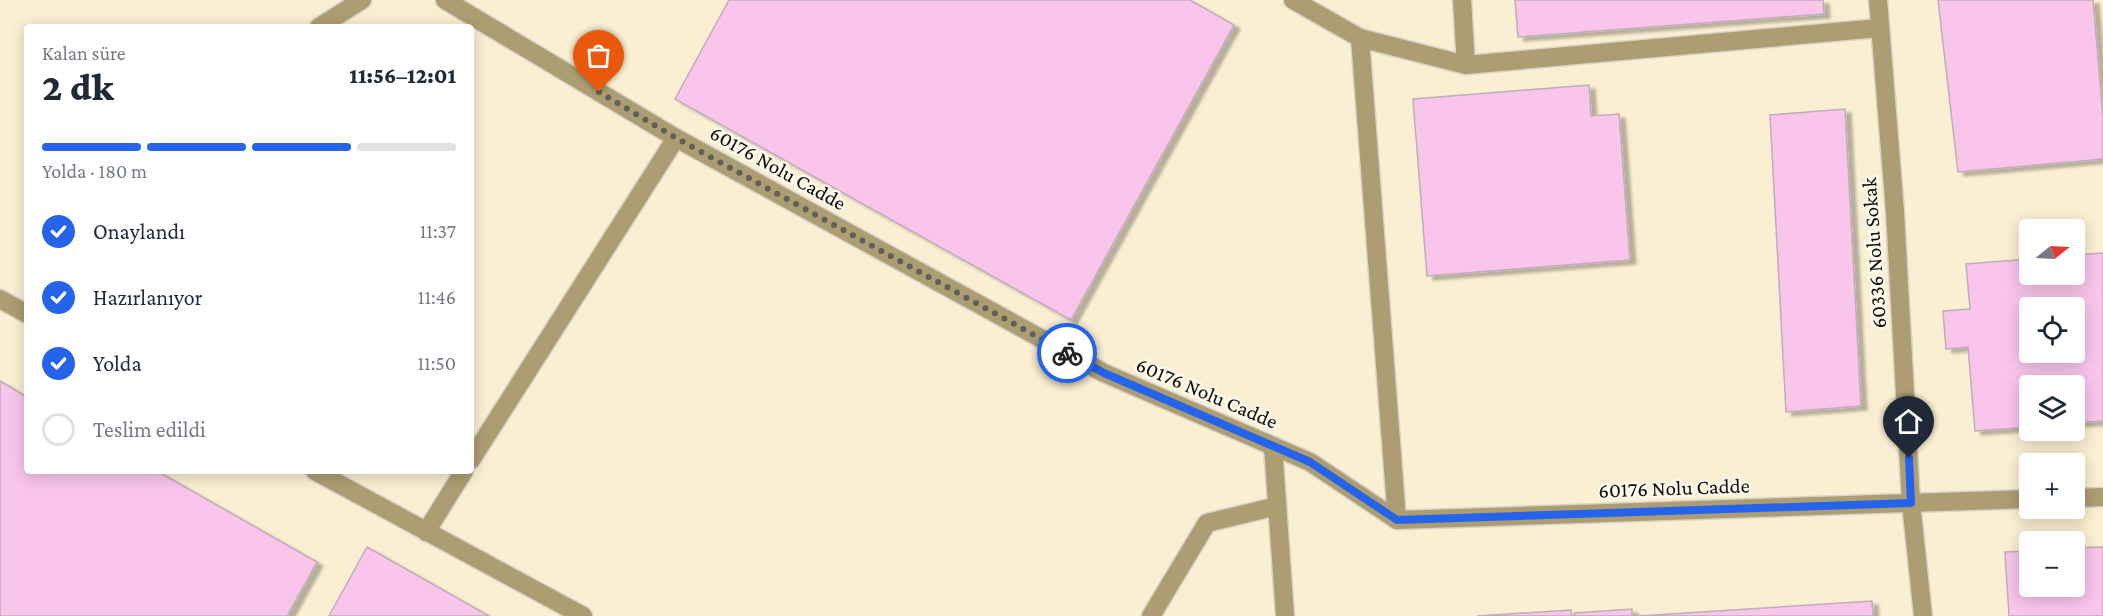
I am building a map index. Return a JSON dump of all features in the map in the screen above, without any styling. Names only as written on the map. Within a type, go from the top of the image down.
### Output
[{"type":"street","points":[[324,24],[362,0]]},
{"type":"street","name":"60176 Nolu Cadde","points":[[445,0],[676,138],[1104,373],[1310,462],[1397,520],[2019,499]]},
{"type":"street","points":[[1293,0],[1360,38],[1466,65],[1880,28]]},
{"type":"street","points":[[1462,0],[1466,65]]},
{"type":"street","name":"60336 Nolu Sokak","points":[[1878,0],[1895,212],[1911,503],[1923,616]]},
{"type":"street","points":[[1360,38],[1397,520]]},
{"type":"street","points":[[474,455],[676,138]]},
{"type":"street","points":[[0,299],[24,312]]},
{"type":"street","points":[[1273,446],[1285,616]]},
{"type":"street","points":[[320,474],[583,616]]},
{"type":"street","points":[[426,532],[462,474]]},
{"type":"street","points":[[2085,498],[2103,497]]},
{"type":"street","points":[[1151,616],[1208,523],[1277,507]]},
{"type":"shaded area","points":[[0,0],[2103,0],[2103,616],[0,616]]},
{"type":"building","points":[[729,0],[1190,0],[1234,25],[1071,320],[675,99]]},
{"type":"building","points":[[1515,0],[1823,0],[1824,14],[1518,37]]},
{"type":"building","points":[[1938,0],[2093,0],[2103,117],[2103,159],[1958,172]]},
{"type":"building","points":[[1589,85],[1591,116],[1619,114],[1630,260],[1427,276],[1413,99]]},
{"type":"building","points":[[1845,109],[1861,406],[1786,412],[1770,115]]},
{"type":"building","points":[[2103,253],[2103,421],[2085,422],[2085,375],[2019,375],[2019,428],[1975,431],[1968,347],[1946,349],[1943,311],[1970,309],[1966,264],[2019,260],[2019,285],[2085,285],[2085,254]]},
{"type":"building","points":[[0,381],[24,395],[24,474],[162,474],[317,562],[287,616],[0,616]]},
{"type":"building","points":[[367,547],[489,616],[329,616]]},
{"type":"building","points":[[2103,547],[2103,616],[2009,616],[2005,552],[2019,551],[2019,597],[2085,597],[2085,548]]},
{"type":"building","points":[[1872,601],[1873,616],[1638,616]]},
{"type":"building","points":[[1632,609],[1632,616],[1575,616],[1575,613]]},
{"type":"building","points":[[1571,610],[1572,616],[1477,616]]},
{"type":"way so far","points":[[599,92],[676,138],[1067,353]]},
{"type":"route","points":[[1067,353],[1104,373],[1310,462],[1397,520],[1911,503],[1909,458]]}]
